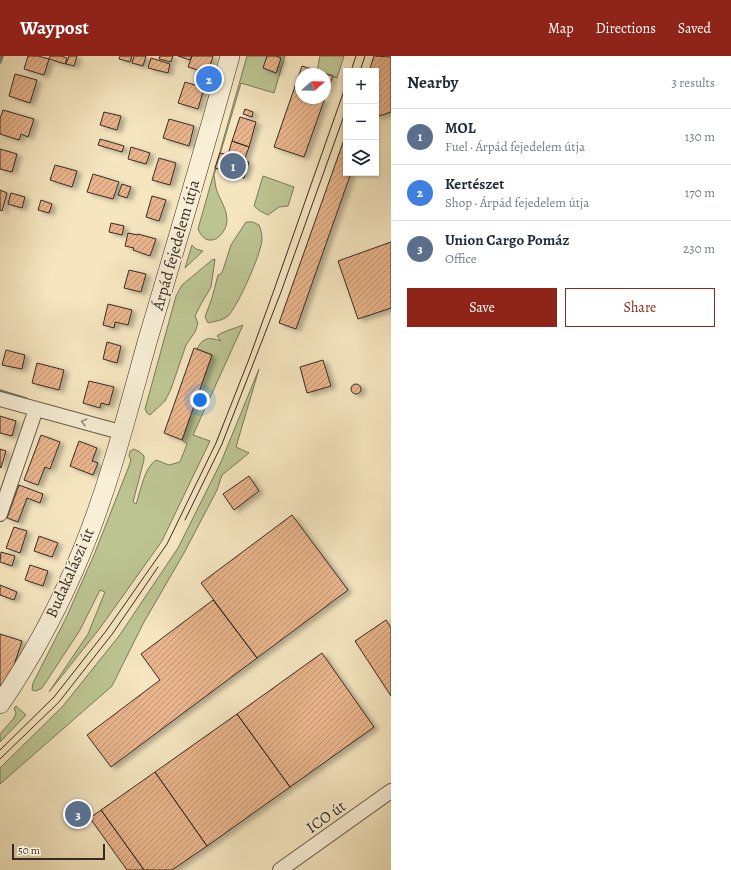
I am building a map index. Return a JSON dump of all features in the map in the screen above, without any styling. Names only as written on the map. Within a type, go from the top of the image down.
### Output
[{"type":"main road","name":"Árpád fejedelem útja","points":[[121,434],[184,221],[230,56]]},
{"type":"main road","name":"Budakalászi út","points":[[0,704],[40,639],[64,593],[79,559],[107,482],[121,434]]},
{"type":"street","points":[[0,398],[113,430],[121,434]]},
{"type":"street","points":[[0,514],[36,409]]},
{"type":"street","name":"ICO út","points":[[280,870],[391,791]]},
{"type":"green space","points":[[247,56],[285,56],[274,93],[241,83],[214,175],[216,189],[226,212],[226,226],[219,236],[210,240],[206,239],[198,229]]},
{"type":"green space","points":[[320,56],[344,56],[337,78],[331,76],[331,68],[318,68]]},
{"type":"green space","points":[[263,176],[294,187],[288,206],[279,207],[268,215],[254,206]]},
{"type":"green space","points":[[246,222],[253,222],[259,225],[262,240],[258,256],[243,291],[228,316],[218,321],[208,323],[205,317],[218,275],[222,273],[231,245]]},
{"type":"green space","points":[[192,245],[196,249],[203,251],[185,268]]},
{"type":"green space","points":[[215,259],[211,287],[195,316],[198,323],[195,332],[186,345],[171,389],[165,401],[150,415],[145,409],[176,296],[182,285]]},
{"type":"green space","points":[[243,325],[193,435],[210,441],[162,541],[100,628],[49,692],[88,634],[105,592],[100,590],[80,630],[42,688],[36,691],[32,690],[33,683],[66,618],[94,555],[129,466],[131,460],[129,456],[130,451],[134,449],[144,456],[133,502],[136,504],[143,480],[149,468],[156,460],[169,465],[180,462],[187,444],[182,440],[212,355],[197,349],[199,345],[207,339],[221,341],[217,336]]},
{"type":"green space","points":[[259,369],[236,447],[249,453],[222,475],[217,490],[184,553],[144,622],[112,686],[0,784],[0,768],[63,706],[119,636],[178,548],[221,462]]},
{"type":"green space","points":[[16,706],[26,715],[0,742],[0,734],[14,718],[16,713],[14,708]]},
{"type":"building","points":[[28,56],[38,56],[49,59],[44,75],[24,69]]},
{"type":"building","points":[[50,56],[61,56],[67,58],[65,64],[49,59]]},
{"type":"building","points":[[69,56],[77,56],[74,66],[66,64]]},
{"type":"building","points":[[120,56],[132,56],[130,62],[119,59]]},
{"type":"building","points":[[134,56],[146,56],[143,66],[132,63]]},
{"type":"building","points":[[160,56],[173,56],[171,62],[159,59]]},
{"type":"building","points":[[178,56],[192,56],[190,60]]},
{"type":"building","points":[[192,56],[213,56],[208,73],[188,67]]},
{"type":"building","points":[[267,56],[276,56],[281,58],[276,73],[263,68]]},
{"type":"building","points":[[374,56],[391,57],[391,112],[379,116],[379,68],[370,68]]},
{"type":"building","points":[[151,58],[170,64],[168,73],[148,68]]},
{"type":"building","points":[[15,74],[37,80],[30,103],[9,96]]},
{"type":"building","points":[[185,82],[204,88],[198,109],[178,103]]},
{"type":"building","points":[[295,86],[295,104],[323,104],[304,157],[274,147]]},
{"type":"building","points":[[245,109],[253,112],[252,117],[243,114]]},
{"type":"building","points":[[3,110],[34,119],[28,137],[21,134],[19,140],[0,134],[0,119]]},
{"type":"building","points":[[104,112],[121,116],[117,130],[100,125]]},
{"type":"building","points":[[240,117],[256,122],[249,147],[232,141]]},
{"type":"building","points":[[169,119],[194,126],[189,146],[163,138]]},
{"type":"building","points":[[100,139],[124,146],[122,152],[98,145]]},
{"type":"building","points":[[232,141],[249,147],[244,161],[249,162],[244,178],[215,168],[220,153],[228,155]]},
{"type":"building","points":[[343,142],[343,176],[350,176],[296,329],[279,323]]},
{"type":"building","points":[[131,147],[150,153],[146,164],[128,159]]},
{"type":"building","points":[[0,149],[17,154],[12,172],[0,169]]},
{"type":"building","points":[[159,158],[176,163],[170,185],[152,180]]},
{"type":"building","points":[[55,165],[77,171],[72,187],[50,180]]},
{"type":"building","points":[[93,174],[119,182],[113,199],[87,192]]},
{"type":"building","points":[[122,184],[131,187],[127,198],[118,195]]},
{"type":"building","points":[[0,190],[7,193],[2,211],[0,210]]},
{"type":"building","points":[[11,193],[25,197],[22,208],[8,204]]},
{"type":"building","points":[[152,196],[166,200],[159,221],[146,217]]},
{"type":"building","points":[[41,200],[52,204],[49,213],[38,210]]},
{"type":"building","points":[[111,223],[124,226],[122,235],[109,232]]},
{"type":"building","points":[[128,233],[156,239],[150,256],[133,250],[134,248],[125,246]]},
{"type":"building","points":[[391,242],[391,308],[358,319],[338,261]]},
{"type":"building","points":[[129,270],[146,274],[141,292],[124,288]]},
{"type":"building","points":[[108,304],[132,310],[128,325],[115,322],[114,328],[103,325]]},
{"type":"building","points":[[107,342],[121,346],[117,363],[103,359]]},
{"type":"building","points":[[194,348],[212,355],[182,440],[164,433]]},
{"type":"building","points":[[6,350],[25,355],[22,369],[2,365]]},
{"type":"building","points":[[323,360],[331,386],[307,393],[300,367]]},
{"type":"building","points":[[37,363],[64,370],[59,390],[32,383]]},
{"type":"building","points":[[89,381],[114,387],[109,405],[101,403],[100,408],[83,403]]},
{"type":"building","points":[[356,384],[361,389],[356,394],[351,389]]},
{"type":"building","points":[[0,416],[16,421],[12,436],[0,433]]},
{"type":"building","points":[[41,435],[60,442],[50,469],[45,467],[38,485],[24,480]]},
{"type":"building","points":[[79,441],[97,448],[92,461],[98,463],[93,475],[70,466]]},
{"type":"building","points":[[0,449],[6,451],[1,468],[0,467]]},
{"type":"building","points":[[249,476],[259,491],[234,510],[223,494]]},
{"type":"building","points":[[19,485],[43,494],[40,503],[27,498],[18,522],[7,518]]},
{"type":"building","points":[[292,515],[348,590],[257,658],[201,583]]},
{"type":"building","points":[[14,527],[27,531],[20,553],[6,548]]},
{"type":"building","points":[[39,536],[58,543],[52,557],[34,551]]},
{"type":"building","points":[[1,552],[15,556],[12,566],[0,562]]},
{"type":"building","points":[[30,565],[48,571],[43,586],[25,580]]},
{"type":"building","points":[[0,585],[17,592],[14,600],[0,595]]},
{"type":"building","points":[[213,600],[257,658],[111,767],[87,735],[160,680],[141,654]]},
{"type":"building","points":[[386,620],[391,628],[391,696],[355,641]]},
{"type":"building","points":[[0,634],[22,641],[6,689],[0,687]]},
{"type":"building","points":[[322,653],[374,727],[290,787],[237,714]]},
{"type":"building","points":[[237,714],[290,787],[207,846],[155,772]]},
{"type":"building","points":[[155,772],[207,846],[172,870],[144,870],[101,810]]},
{"type":"building","points":[[101,810],[144,870],[127,870],[90,818]]},
{"type":"waterway","points":[[0,62],[2,56]]},
{"type":"waterway","points":[[0,391],[26,399]]},
{"type":"tram line","points":[[352,68],[356,56]]},
{"type":"tram line","points":[[361,68],[365,56]]},
{"type":"tram line","points":[[0,750],[54,697],[106,631],[167,544],[216,443],[249,359],[343,94]]},
{"type":"tram line","points":[[185,520],[222,444],[281,292],[343,118]]},
{"type":"tram line","points":[[0,759],[59,702],[113,633],[158,567]]},
{"type":"place","name":"Kertészet","points":[[209,79]]},
{"type":"place","name":"MOL","points":[[233,166]]},
{"type":"place","name":"Union Cargo Pomáz","points":[[78,814]]}]
